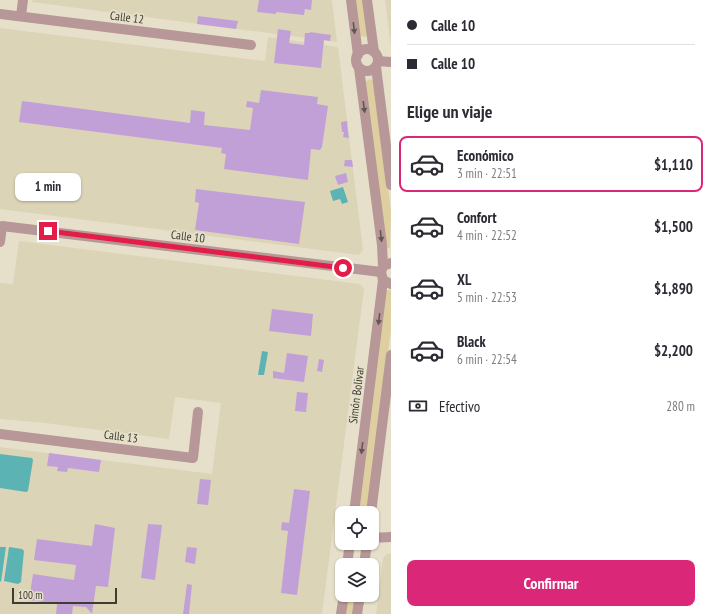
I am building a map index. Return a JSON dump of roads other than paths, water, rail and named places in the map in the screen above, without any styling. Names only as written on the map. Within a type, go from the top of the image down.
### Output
[{"type":"street","points":[[21,16],[23,0]]},
{"type":"street","points":[[350,0],[358,55],[357,63],[359,68],[368,71],[376,60]]},
{"type":"street","points":[[367,0],[376,60],[391,186]]},
{"type":"street","name":"Calle 12","points":[[0,14],[251,45]]},
{"type":"street","points":[[358,55],[365,50],[376,60],[391,62]]},
{"type":"street","name":"Simón Bolivar","points":[[355,506],[386,273],[359,68]]},
{"type":"street","name":"Calle 10","points":[[0,238],[2,226],[386,273]]},
{"type":"street","points":[[371,506],[388,406],[391,355]]},
{"type":"street","name":"Calle 13","points":[[0,434],[193,458],[198,412]]},
{"type":"street","points":[[379,538],[391,537]]},
{"type":"street","points":[[341,614],[343,602]]},
{"type":"street","points":[[357,614],[359,602]]},
{"type":"water","points":[[343,187],[348,202],[342,204],[340,199],[333,201],[330,191]]},
{"type":"water","points":[[262,351],[268,352],[264,375],[258,375]]},
{"type":"water","points":[[0,454],[32,458],[33,460],[28,491],[26,492],[0,488]]},
{"type":"water","points":[[0,547],[6,547],[1,582],[0,581]]},
{"type":"water","points":[[9,547],[22,549],[24,551],[21,582],[18,584],[4,581]]}]
